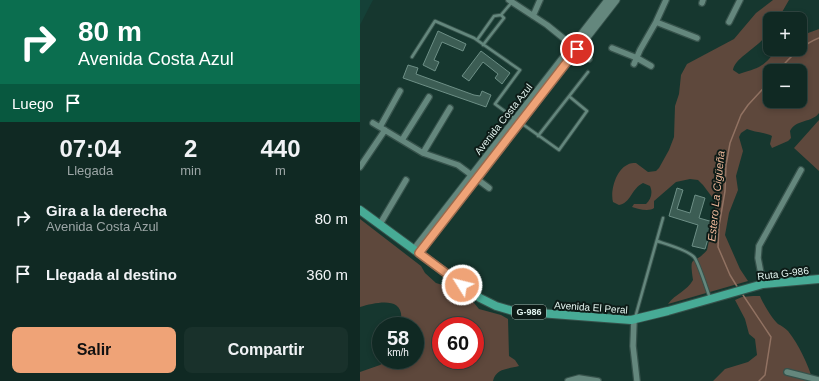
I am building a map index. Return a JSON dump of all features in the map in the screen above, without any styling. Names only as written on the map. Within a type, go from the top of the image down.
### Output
[{"type":"main road","name":"Avenida El Peral","points":[[360,210],[480,298],[502,308],[518,311],[618,320],[634,320],[750,287]]},
{"type":"main road","name":"Ruta G-986","points":[[750,287],[763,284],[819,279]]},
{"type":"street","points":[[533,16],[540,0]]},
{"type":"street","name":"Avenida Costa Azul","points":[[416,252],[575,47],[608,0]]},
{"type":"street","name":"Avenida Costa Azul","points":[[575,47],[616,0]]},
{"type":"street","points":[[634,64],[666,0]]},
{"type":"street","points":[[729,22],[740,0]]},
{"type":"street","points":[[511,1],[575,47],[589,59]]},
{"type":"street","points":[[656,22],[697,38]]},
{"type":"street","points":[[612,48],[637,58],[651,66]]},
{"type":"street","points":[[380,127],[400,91]]},
{"type":"street","points":[[402,140],[429,97]]},
{"type":"street","points":[[423,153],[450,108]]},
{"type":"street","points":[[372,123],[423,153],[454,163],[489,188]]},
{"type":"street","points":[[360,168],[386,130]]},
{"type":"street","points":[[763,284],[758,258],[759,246],[800,170]]},
{"type":"street","points":[[380,224],[406,180]]},
{"type":"street","points":[[634,320],[634,353],[637,381]]},
{"type":"street","points":[[787,372],[819,380]]},
{"type":"street","points":[[570,381],[579,378],[598,381]]},
{"type":"lane","points":[[477,40],[494,16],[501,15],[511,1]]},
{"type":"lane","points":[[484,45],[504,18],[501,15]]},
{"type":"lane","points":[[412,57],[435,21],[477,40],[520,70],[494,104],[559,150],[587,111],[570,97]]},
{"type":"lane","points":[[538,136],[570,97],[588,72]]},
{"type":"lane","points":[[634,320],[663,218]]},
{"type":"lane","points":[[657,241],[694,255],[699,262],[699,269],[710,299]]},
{"type":"shaded area","points":[[360,0],[373,0],[360,25]]},
{"type":"shaded area","points":[[773,0],[789,0],[782,12],[763,12],[763,39],[739,60],[733,70],[739,74],[757,68],[771,56],[807,56],[807,33],[819,29],[819,113],[816,116],[793,127],[790,131],[791,138],[788,141],[772,148],[770,144],[772,136],[747,129],[741,133],[739,137],[743,151],[736,176],[738,190],[729,213],[725,235],[740,269],[748,281],[668,304],[693,280],[692,263],[707,250],[715,216],[715,201],[698,180],[690,179],[676,182],[654,201],[654,208],[649,210],[632,207],[634,204],[646,204],[648,202],[651,193],[650,186],[643,183],[636,189],[626,202],[619,205],[613,202],[613,187],[620,171],[630,163],[636,163],[648,172],[656,171],[659,168],[674,137],[675,106],[679,94],[681,75],[687,64],[734,39],[756,13]]},
{"type":"shaded area","points":[[819,120],[819,171],[794,148]]},
{"type":"shaded area","points":[[360,219],[421,266],[425,273],[436,283],[465,292],[479,309],[501,315],[508,319],[509,356],[515,360],[519,366],[500,371],[493,381],[360,381],[360,372],[372,368],[424,369],[424,317],[401,317],[400,309],[396,305],[390,303],[360,307]]},
{"type":"shaded area","points":[[760,296],[773,319],[792,336],[803,355],[813,381],[713,381],[725,369],[748,362],[757,355],[755,339],[749,334],[745,319],[735,300],[742,297]]},
{"type":"building","points":[[438,31],[466,44],[463,51],[442,42],[434,60],[439,62],[435,71],[423,65]]},
{"type":"building","points":[[481,51],[510,73],[502,84],[495,78],[498,74],[483,62],[469,81],[462,76]]},
{"type":"building","points":[[408,65],[418,68],[416,74],[474,95],[480,96],[482,91],[491,95],[486,107],[403,78]]},
{"type":"building","points":[[677,188],[683,190],[677,209],[690,213],[695,195],[705,198],[699,218],[713,222],[705,249],[692,246],[698,225],[669,216]]},
{"type":"waterway","name":"Estero La Cigüeña","points":[[784,64],[807,44],[819,38]]},
{"type":"waterway","name":"Estero La Cigüeña","points":[[738,288],[730,275],[718,247],[719,226],[725,191],[726,165],[730,143],[741,115],[763,89]]},
{"type":"waterway","name":"Estero La Cigüeña","points":[[741,292],[771,337],[765,375],[759,381]]},
{"type":"route","points":[[462,285],[419,253],[478,179],[577,49]]}]
